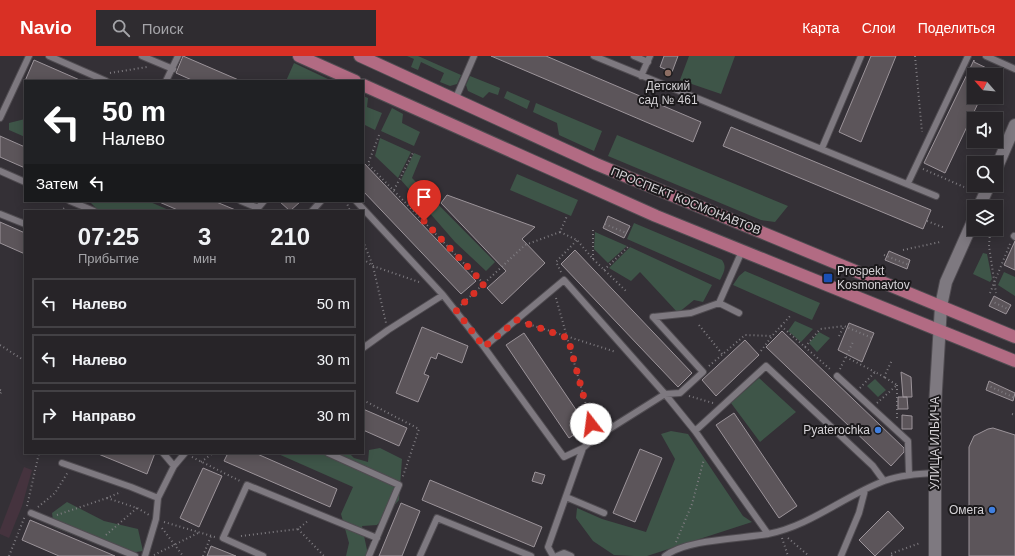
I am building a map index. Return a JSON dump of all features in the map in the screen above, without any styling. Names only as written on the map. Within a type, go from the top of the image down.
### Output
[{"type":"main road","points":[[300,56],[353,80]]},
{"type":"main road","name":"ПРОСПЕКТ КОСМОНАВТОВ","points":[[360,56],[596,164],[1015,337]]},
{"type":"main road","name":"ПРОСПЕКТ КОСМОНАВТОВ","points":[[364,85],[613,198],[742,252],[1015,361]]},
{"type":"main road","points":[[1001,156],[1015,125]]},
{"type":"main road","name":"УЛИЦА ИЛЬИЧА","points":[[935,556],[935,406],[938,331],[946,282],[967,235]]},
{"type":"lane","points":[[0,118],[29,56]]},
{"type":"lane","points":[[49,56],[104,80]]},
{"type":"lane","points":[[142,56],[173,70]]},
{"type":"lane","points":[[167,80],[173,70],[178,56]]},
{"type":"lane","points":[[455,100],[474,56]]},
{"type":"lane","points":[[594,56],[908,183],[936,196]]},
{"type":"lane","points":[[634,56],[649,59],[641,76]]},
{"type":"lane","points":[[822,148],[861,56]]},
{"type":"lane","points":[[908,183],[968,56]]},
{"type":"lane","points":[[986,56],[1015,69]]},
{"type":"lane","points":[[0,171],[24,182]]},
{"type":"lane","points":[[244,202],[258,210]]},
{"type":"lane","points":[[313,210],[320,202]]},
{"type":"lane","points":[[357,202],[456,310],[564,457],[583,448],[595,438],[665,394],[680,393],[703,372],[653,317],[690,313],[719,303],[739,313]]},
{"type":"lane","points":[[78,208],[89,210]]},
{"type":"lane","points":[[0,214],[24,224]]},
{"type":"lane","points":[[719,303],[742,252]]},
{"type":"lane","points":[[484,347],[564,280],[633,357],[696,431],[768,534]]},
{"type":"lane","points":[[364,347],[443,295]]},
{"type":"lane","points":[[696,431],[766,366],[873,466],[884,480]]},
{"type":"lane","points":[[837,376],[908,442],[909,475]]},
{"type":"lane","points":[[553,556],[548,547],[583,448]]},
{"type":"lane","points":[[164,454],[174,466]]},
{"type":"lane","points":[[145,556],[156,519],[158,498],[174,466],[184,454]]},
{"type":"lane","points":[[330,454],[399,485],[369,556]]},
{"type":"lane","points":[[62,463],[158,498]]},
{"type":"lane","points":[[665,556],[673,550],[728,538],[768,534],[780,531],[810,519],[884,480],[909,475],[935,474]]},
{"type":"lane","points":[[263,556],[223,538],[247,485],[377,538]]},
{"type":"lane","points":[[841,556],[859,513],[865,490]]},
{"type":"lane","points":[[566,497],[604,513]]},
{"type":"lane","points":[[32,512],[135,556]]},
{"type":"lane","points":[[420,556],[437,518],[531,556]]},
{"type":"lane","points":[[557,556],[564,553],[570,556]]},
{"type":"path","points":[[915,56],[924,149]]},
{"type":"path","points":[[94,76],[162,65]]},
{"type":"path","points":[[379,135],[368,164],[484,284]]},
{"type":"path","points":[[394,190],[414,151]]},
{"type":"path","points":[[922,168],[964,187]]},
{"type":"path","points":[[62,210],[66,207]]},
{"type":"path","points":[[456,310],[525,246],[560,232],[567,216]]},
{"type":"path","points":[[927,221],[946,228]]},
{"type":"path","points":[[604,224],[626,233]]},
{"type":"path","points":[[593,228],[593,259]]},
{"type":"path","points":[[560,232],[577,240],[593,259],[627,292]]},
{"type":"path","points":[[990,236],[989,246],[996,292]]},
{"type":"path","points":[[990,293],[1014,236]]},
{"type":"path","points":[[564,280],[556,262],[577,240]]},
{"type":"path","points":[[903,250],[940,242]]},
{"type":"path","points":[[364,244],[373,266],[388,330]]},
{"type":"path","points":[[604,270],[630,245]]},
{"type":"path","points":[[884,255],[909,265]]},
{"type":"path","points":[[364,260],[373,266],[424,284]]},
{"type":"path","points":[[554,289],[595,438]]},
{"type":"path","points":[[992,301],[1008,309]]},
{"type":"path","points":[[761,351],[791,315]]},
{"type":"path","points":[[517,320],[568,338],[633,357]]},
{"type":"path","points":[[699,324],[723,355]]},
{"type":"path","points":[[781,326],[837,376],[853,342]]},
{"type":"path","points":[[805,347],[820,329],[844,326],[872,338]]},
{"type":"path","points":[[839,336],[844,326]]},
{"type":"path","points":[[703,372],[745,335],[772,336]]},
{"type":"path","points":[[0,345],[24,360]]},
{"type":"path","points":[[846,357],[897,385]]},
{"type":"path","points":[[884,377],[892,360]]},
{"type":"path","points":[[855,393],[875,372]]},
{"type":"path","points":[[872,408],[897,385]]},
{"type":"path","points":[[897,385],[897,431]]},
{"type":"path","points":[[987,386],[1015,398]]},
{"type":"path","points":[[0,390],[2,391],[0,394]]},
{"type":"path","points":[[680,393],[722,406]]},
{"type":"path","points":[[364,401],[419,429],[399,485]]},
{"type":"path","points":[[673,550],[692,504],[707,447]]},
{"type":"path","points":[[187,454],[201,462],[226,472],[247,485]]},
{"type":"path","points":[[201,462],[212,454]]},
{"type":"path","points":[[32,512],[54,493],[71,467]]},
{"type":"path","points":[[47,519],[107,498],[130,487]]},
{"type":"path","points":[[99,541],[137,508]]},
{"type":"path","points":[[156,519],[199,533],[223,538],[298,529],[316,514]]},
{"type":"path","points":[[298,529],[324,556]]},
{"type":"path","points":[[780,531],[788,556]]},
{"type":"path","points":[[780,531],[809,556]]},
{"type":"path","points":[[152,556],[199,533]]},
{"type":"path","points":[[203,556],[211,536]]},
{"type":"path","points":[[892,556],[890,554],[920,543]]},
{"type":"shaded area","points":[[24,467],[32,470],[22,506],[9,538],[0,534],[0,530]]},
{"type":"green space","points":[[407,56],[418,56],[461,75],[457,84],[450,86],[440,82],[444,73],[421,62],[418,70],[411,67],[414,59]]},
{"type":"green space","points":[[689,56],[735,56],[721,94],[680,80]]},
{"type":"green space","points":[[294,63],[330,80],[286,80]]},
{"type":"green space","points":[[470,76],[500,88],[498,95],[489,92],[483,98],[468,91],[466,85]]},
{"type":"green space","points":[[507,91],[530,101],[527,109],[504,98]]},
{"type":"green space","points":[[364,96],[368,98],[367,107],[382,113],[375,130],[364,124]]},
{"type":"green space","points":[[536,103],[602,131],[594,151],[559,135],[557,123],[533,112]]},
{"type":"green space","points":[[392,108],[403,114],[402,123],[420,132],[414,146],[381,131]]},
{"type":"green space","points":[[24,119],[24,137],[9,130],[9,123]]},
{"type":"green space","points":[[617,135],[788,206],[775,222],[761,220],[608,156]]},
{"type":"green space","points":[[380,138],[411,152],[398,178],[375,156]]},
{"type":"green space","points":[[414,153],[421,156],[412,178],[495,262],[486,271],[455,242],[401,180]]},
{"type":"green space","points":[[517,174],[578,200],[571,216],[510,190]]},
{"type":"green space","points":[[90,202],[150,202],[169,210],[98,210]]},
{"type":"green space","points":[[634,223],[722,260],[725,267],[720,280],[627,239]]},
{"type":"green space","points":[[595,232],[627,246],[608,263],[594,249]]},
{"type":"green space","points":[[630,247],[712,285],[703,302],[694,300],[678,313],[640,272],[631,281],[609,268]]},
{"type":"green space","points":[[983,253],[987,254],[992,279],[990,282],[973,274]]},
{"type":"green space","points":[[745,271],[820,303],[812,320],[733,285],[739,276]]},
{"type":"green space","points":[[1004,272],[1015,277],[1015,296],[998,285]]},
{"type":"green space","points":[[795,321],[813,329],[801,342],[788,331]]},
{"type":"green space","points":[[819,332],[830,338],[817,352],[809,343]]},
{"type":"green space","points":[[759,378],[796,412],[760,442],[731,403]]},
{"type":"green space","points":[[875,379],[886,390],[878,397],[867,386]]},
{"type":"green space","points":[[671,431],[688,434],[743,516],[752,522],[647,556],[614,555],[593,541],[576,518],[577,508],[602,519],[646,532],[675,459],[661,434]]},
{"type":"green space","points":[[380,448],[402,459],[399,500],[377,525],[362,526],[367,550],[372,556],[346,556],[349,543],[341,514],[353,487],[278,454],[350,454],[354,458],[368,462],[369,450]]},
{"type":"green space","points":[[67,502],[104,521],[138,529],[143,551],[122,554],[54,527],[52,513]]},
{"type":"building","points":[[183,56],[239,80],[192,80],[176,73]]},
{"type":"building","points":[[491,56],[546,56],[701,122],[693,142]]},
{"type":"building","points":[[664,56],[678,56],[672,72],[660,67]]},
{"type":"building","points":[[871,56],[896,56],[861,142],[839,132]]},
{"type":"building","points":[[34,60],[80,80],[25,80]]},
{"type":"building","points":[[974,60],[974,62],[986,68],[970,68]]},
{"type":"building","points":[[967,74],[967,104],[978,104],[974,112],[967,112],[967,127],[945,173],[924,163]]},
{"type":"building","points":[[731,127],[931,210],[923,229],[723,146]]},
{"type":"building","points":[[0,136],[24,147],[24,168],[0,157]]},
{"type":"building","points":[[364,163],[476,281],[461,294],[364,192]]},
{"type":"building","points":[[447,195],[535,227],[522,239],[545,263],[502,304],[487,288],[506,271],[441,203]]},
{"type":"building","points":[[159,202],[216,202],[236,210],[178,210]]},
{"type":"building","points":[[280,202],[300,202],[291,210],[289,210]]},
{"type":"building","points":[[608,216],[630,226],[624,238],[603,228]]},
{"type":"building","points":[[0,222],[24,233],[24,254],[0,243]]},
{"type":"building","points":[[1015,241],[1015,270],[1004,265]]},
{"type":"building","points":[[575,250],[692,373],[678,387],[561,264]]},
{"type":"building","points":[[889,251],[910,260],[907,269],[885,260]]},
{"type":"building","points":[[994,296],[1011,305],[1006,314],[989,306]]},
{"type":"building","points":[[849,323],[874,333],[862,362],[838,350]]},
{"type":"building","points":[[422,327],[468,346],[462,363],[438,353],[436,359],[431,357],[424,374],[429,376],[418,402],[396,393]]},
{"type":"building","points":[[782,331],[904,448],[904,452],[891,466],[766,347]]},
{"type":"building","points":[[524,333],[587,426],[569,438],[506,345]]},
{"type":"building","points":[[745,340],[759,355],[716,396],[702,380]]},
{"type":"building","points":[[901,372],[911,377],[912,397],[903,397]]},
{"type":"building","points":[[989,381],[1015,393],[1013,401],[986,390]]},
{"type":"building","points":[[898,397],[907,397],[908,409],[898,409]]},
{"type":"building","points":[[364,409],[407,428],[399,446],[364,430]]},
{"type":"building","points":[[734,413],[797,506],[779,518],[716,425]]},
{"type":"building","points":[[902,415],[912,416],[912,429],[902,429]]},
{"type":"building","name":"Омега","points":[[993,428],[1015,435],[1015,556],[969,556],[969,447],[974,436]]},
{"type":"building","points":[[640,449],[662,458],[635,522],[613,513]]},
{"type":"building","points":[[98,454],[155,454],[147,474]]},
{"type":"building","points":[[228,454],[257,454],[337,489],[330,507],[224,461]]},
{"type":"building","points":[[203,468],[222,476],[199,527],[180,518]]},
{"type":"building","points":[[535,472],[545,475],[542,484],[532,481]]},
{"type":"building","points":[[430,480],[542,527],[534,547],[422,500]]},
{"type":"building","points":[[401,503],[420,511],[402,556],[379,556]]},
{"type":"building","points":[[888,511],[904,528],[875,556],[859,540]]},
{"type":"building","points":[[30,520],[115,556],[59,556],[22,540]]},
{"type":"building","points":[[211,546],[236,556],[207,556]]},
{"type":"place","name":"Детский сад № 461","points":[[668,73]]},
{"type":"place","name":"Prospekt Kosmonavtov","points":[[828,278]]},
{"type":"place","name":"Pyaterochka","points":[[878,430]]},
{"type":"place","name":"Омега","points":[[992,510]]},
{"type":"route","points":[[424,221],[484,284],[456,310],[484,347],[517,320],[568,338],[591,424]]}]
